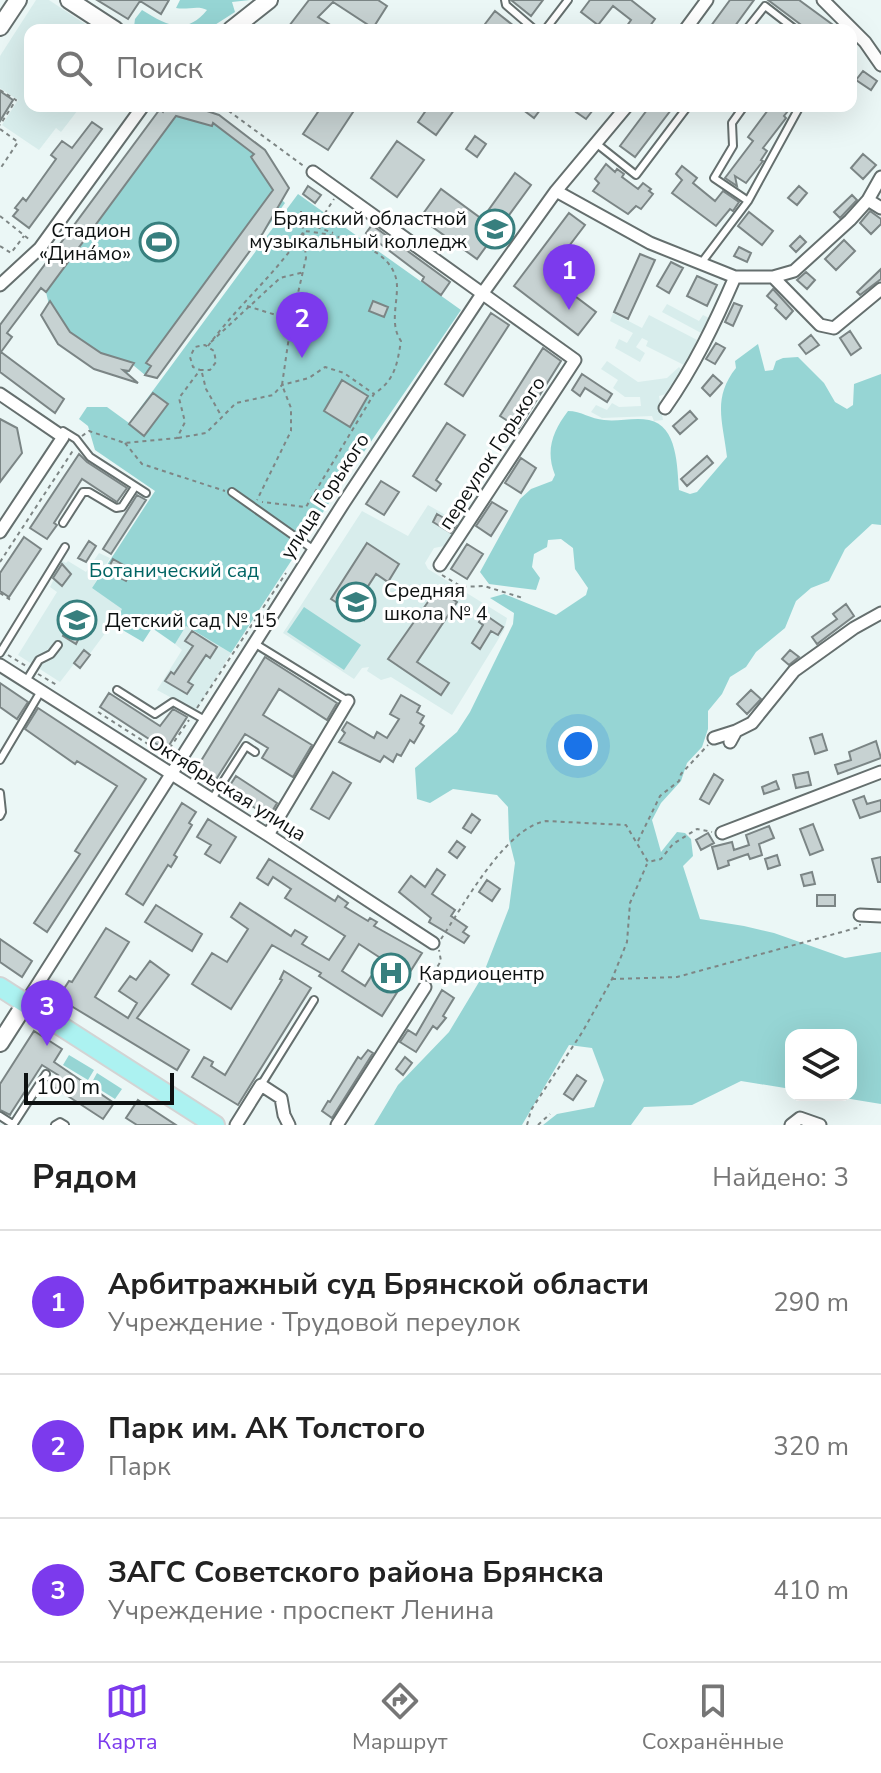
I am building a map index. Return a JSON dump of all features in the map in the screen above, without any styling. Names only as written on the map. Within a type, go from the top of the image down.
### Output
[{"type":"main road","points":[[0,27],[18,0]]},
{"type":"main road","points":[[69,0],[106,24]]},
{"type":"main road","points":[[238,24],[263,2]]},
{"type":"main road","points":[[0,987],[215,1125]]},
{"type":"main road","name":"улица Горького","points":[[0,1043],[25,1004]]},
{"type":"street","points":[[689,24],[707,0]]},
{"type":"street","points":[[823,0],[844,24]]},
{"type":"street","points":[[857,39],[881,65]]},
{"type":"street","points":[[0,285],[40,248],[139,112]]},
{"type":"street","name":"улица Горького","points":[[25,1004],[170,773],[199,717],[254,643],[482,294],[556,191],[622,112]]},
{"type":"street","points":[[313,172],[482,294]]},
{"type":"street","points":[[556,191],[650,243],[735,277],[773,277],[794,271],[868,200],[881,177]]},
{"type":"street","points":[[868,200],[881,208]]},
{"type":"street","points":[[665,408],[708,339],[735,277]]},
{"type":"street","points":[[773,277],[827,329],[834,328],[881,289]]},
{"type":"street","name":"переулок Горького","points":[[440,565],[575,360],[482,294]]},
{"type":"street","points":[[0,394],[63,437],[0,532]]},
{"type":"street","points":[[714,738],[733,737],[752,723],[794,671],[854,628],[881,613]]},
{"type":"street","name":"Октябрьская улица","points":[[0,665],[433,943]]},
{"type":"street","points":[[268,835],[348,701]]},
{"type":"street","points":[[722,833],[881,772]]},
{"type":"street","points":[[860,921],[881,916]]},
{"type":"street","points":[[337,1125],[425,987]]},
{"type":"street","points":[[236,1125],[261,1085],[281,1098],[289,1125]]},
{"type":"street","points":[[791,1125],[800,1118],[820,1125]]},
{"type":"lane","points":[[505,0],[506,5],[528,24]]},
{"type":"lane","points":[[550,24],[568,0]]},
{"type":"lane","points":[[751,24],[765,6],[788,24]]},
{"type":"lane","points":[[597,144],[636,175],[683,112]]},
{"type":"lane","points":[[740,112],[732,123],[733,146],[714,178],[748,201]]},
{"type":"lane","points":[[701,263],[748,201],[796,112]]},
{"type":"lane","points":[[44,424],[61,429],[76,439],[90,457],[146,493]]},
{"type":"lane","points":[[63,523],[83,492],[89,492],[116,508],[122,507],[135,487]]},
{"type":"lane","points":[[232,492],[314,550]]},
{"type":"lane","points":[[0,653],[65,547]]},
{"type":"lane","points":[[254,643],[348,701]]},
{"type":"lane","points":[[26,681],[39,660],[51,654],[58,645]]},
{"type":"lane","points":[[117,690],[155,714],[173,702],[199,717]]},
{"type":"lane","points":[[0,760],[41,691]]},
{"type":"lane","points":[[212,799],[246,746],[255,752]]},
{"type":"lane","points":[[0,793],[0,816]]},
{"type":"lane","points":[[261,1085],[314,1000]]},
{"type":"lane","points":[[0,1116],[14,1125],[46,1074]]},
{"type":"lane","points":[[55,1125],[60,1122],[65,1125]]},
{"type":"path","points":[[0,90],[16,100],[0,127],[18,142],[0,169]]},
{"type":"path","points":[[230,112],[313,172]]},
{"type":"path","points":[[316,227],[339,191]]},
{"type":"path","points":[[300,221],[386,258],[394,268],[397,283],[394,331],[401,341],[396,369],[388,384],[374,394],[306,507],[256,501],[291,431],[291,408],[282,385],[292,316],[304,272],[304,231],[300,221],[301,211]]},
{"type":"path","points":[[0,216],[40,248]]},
{"type":"path","points":[[304,231],[336,234]]},
{"type":"path","points":[[208,346],[226,321],[288,256],[304,231]]},
{"type":"path","points":[[0,246],[11,253],[24,235]]},
{"type":"path","points":[[208,346],[280,278],[304,272]]},
{"type":"path","points":[[247,306],[276,315],[292,316]]},
{"type":"path","points":[[177,438],[185,422],[179,398],[201,371],[210,370],[216,362],[214,351],[201,345],[192,351],[190,362],[201,371],[206,389],[222,417]]},
{"type":"path","points":[[0,562],[75,447],[76,439],[89,431],[125,443],[206,433],[236,403],[273,395],[282,385],[309,378],[325,367],[344,373],[374,394]]},
{"type":"path","points":[[125,443],[142,464],[232,492]]},
{"type":"path","points":[[440,565],[441,575],[462,587],[484,586],[523,598]]},
{"type":"path","points":[[98,712],[165,755],[199,717],[288,569]]},
{"type":"path","points":[[0,593],[12,601]]},
{"type":"path","points":[[638,842],[660,796],[679,781],[714,738]]},
{"type":"path","points":[[425,987],[441,961],[441,953],[436,947],[500,852],[533,823],[626,825],[648,862]]},
{"type":"path","points":[[648,862],[661,859],[673,844],[697,829],[722,833]]},
{"type":"path","points":[[527,1125],[531,1110],[583,1031],[612,979],[627,942],[630,903],[648,862]]},
{"type":"path","points":[[612,979],[677,977],[860,921]]},
{"type":"path","points":[[538,1125],[550,1114]]},
{"type":"shaded area","points":[[36,0],[49,0],[85,24],[24,24],[24,112],[76,112],[61,132],[56,128],[39,150],[2,125],[18,100],[0,88],[0,56]]},
{"type":"shaded area","points":[[667,304],[699,321],[703,315],[711,319],[703,334],[662,312]]},
{"type":"shaded area","points":[[613,313],[642,328],[649,315],[701,342],[688,367],[646,346],[648,341],[642,338],[636,347],[645,353],[640,362],[615,348],[619,339],[627,343],[633,333],[610,321]]},
{"type":"shaded area","points":[[607,361],[638,382],[667,378],[679,367],[684,373],[670,387],[670,393],[659,396],[663,420],[654,421],[652,416],[602,418],[591,412],[596,405],[607,410],[612,403],[619,407],[641,406],[640,397],[625,397],[613,388],[618,380],[601,369]]},
{"type":"shaded area","points":[[428,505],[457,525],[444,546],[434,548],[425,563],[428,569],[507,618],[504,630],[452,715],[391,677],[381,680],[367,671],[369,667],[362,668],[354,679],[283,633],[362,511],[408,536]]},
{"type":"shaded area","name":"Детский сад № 15","points":[[99,553],[110,558],[92,588],[123,609],[89,655],[84,651],[60,682],[18,655],[57,592],[50,587],[54,579],[51,577],[62,561],[68,561],[86,572]]},
{"type":"shaded area","points":[[186,626],[231,653],[196,711],[157,690],[182,650],[175,644]]},
{"type":"green space","points":[[180,0],[250,0],[232,2],[235,12],[216,24],[188,24],[207,10],[176,8]]},
{"type":"green space","points":[[142,10],[172,24],[134,24]]},
{"type":"green space","name":"Стадион «Дина́мо»","points":[[158,112],[210,112],[219,115],[265,150],[289,188],[282,200],[285,203],[157,378],[145,375],[133,365],[124,379],[94,369],[58,344],[46,292],[32,282]]},
{"type":"green space","name":"Ботанический сад","points":[[298,194],[461,310],[231,653],[186,626],[175,644],[152,628],[143,642],[114,625],[122,609],[92,588],[155,491],[95,450],[88,426],[79,419],[87,407],[107,407],[129,423]]},
{"type":"green space","points":[[758,344],[765,371],[773,370],[776,361],[783,358],[798,357],[824,383],[835,402],[847,409],[853,405],[854,384],[881,374],[881,525],[872,524],[845,549],[829,581],[811,588],[796,601],[785,628],[756,652],[746,667],[730,677],[722,694],[708,711],[708,729],[702,747],[687,763],[681,781],[661,803],[652,820],[661,852],[677,832],[685,833],[691,839],[693,856],[683,866],[700,919],[774,933],[845,958],[881,952],[881,1104],[857,1100],[857,1029],[785,1029],[785,1088],[741,1081],[692,1105],[644,1107],[631,1125],[543,1125],[557,1114],[594,1107],[604,1080],[592,1048],[569,1045],[522,1125],[374,1125],[398,1085],[449,1032],[482,977],[509,908],[515,863],[509,839],[508,807],[497,795],[453,789],[430,803],[417,799],[415,768],[457,732],[513,624],[514,613],[490,598],[504,594],[556,615],[586,595],[588,588],[575,569],[573,548],[561,539],[548,540],[547,547],[534,554],[532,567],[540,578],[536,590],[489,584],[480,572],[520,499],[531,489],[552,481],[555,475],[551,457],[552,441],[568,411],[604,420],[643,419],[659,424],[671,439],[679,490],[690,494],[697,492],[727,457],[721,411],[724,390],[736,368],[735,361]]},
{"type":"green space","points":[[304,607],[361,645],[344,670],[287,632]]},
{"type":"green space","points":[[69,1055],[94,1070],[88,1080],[63,1065]]},
{"type":"green space","points":[[97,1073],[122,1089],[115,1099],[91,1084]]},
{"type":"building","points":[[97,0],[169,0],[161,14],[140,1],[128,19]]},
{"type":"building","points":[[309,0],[378,0],[387,6],[376,24],[367,24],[333,2],[318,17],[329,24],[291,24]]},
{"type":"building","points":[[511,0],[543,0],[531,16]]},
{"type":"building","points":[[590,0],[631,0],[655,19],[651,24],[628,24],[631,20],[613,6],[597,24],[581,12]]},
{"type":"building","points":[[730,0],[754,0],[736,24],[712,24]]},
{"type":"building","points":[[768,0],[799,0],[832,24],[800,24]]},
{"type":"building","points":[[495,11],[511,24],[485,24]]},
{"type":"building","points":[[863,71],[877,81],[871,90],[857,79]]},
{"type":"building","points":[[0,91],[13,100],[0,121]]},
{"type":"building","points":[[158,112],[210,112],[219,115],[265,150],[289,188],[263,233],[157,378],[145,375],[151,366],[146,363],[273,190],[251,157],[254,154],[213,123],[212,126],[176,116],[46,292],[41,288],[7,333],[12,337],[1,352],[64,399],[55,413],[0,372],[0,325]]},
{"type":"building","points":[[318,112],[353,112],[328,150],[303,134]]},
{"type":"building","points":[[425,112],[453,112],[436,135],[418,122]]},
{"type":"building","points":[[576,112],[591,112],[586,119]]},
{"type":"building","points":[[646,112],[669,112],[635,157],[620,146]]},
{"type":"building","points":[[767,112],[787,112],[763,148],[767,151],[763,161],[746,183],[735,176],[737,186],[725,178],[753,141],[748,137]]},
{"type":"building","points":[[92,122],[102,129],[29,228],[13,216],[18,210],[15,208],[23,198],[26,201],[56,159],[51,155],[62,141],[72,148]]},
{"type":"building","points":[[475,136],[486,144],[477,157],[466,149]]},
{"type":"building","points":[[397,141],[424,160],[397,197],[371,178]]},
{"type":"building","points":[[863,154],[876,165],[863,179],[851,168]]},
{"type":"building","points":[[606,164],[615,172],[617,169],[624,174],[622,177],[638,189],[643,183],[651,189],[649,191],[653,194],[641,209],[636,206],[628,214],[593,191],[599,183],[595,179]]},
{"type":"building","points":[[682,166],[697,178],[693,183],[715,201],[723,191],[739,202],[716,226],[672,193],[682,180],[676,174]]},
{"type":"building","points":[[515,173],[531,185],[477,259],[420,218],[441,189],[482,219]]},
{"type":"building","points":[[308,186],[321,195],[315,203],[303,194]]},
{"type":"building","points":[[799,186],[807,193],[797,205],[788,198]]},
{"type":"building","points":[[852,195],[857,200],[840,218],[834,212]]},
{"type":"building","points":[[870,211],[881,219],[881,224],[871,234],[860,223]]},
{"type":"building","points":[[749,212],[773,231],[762,245],[738,226]]},
{"type":"building","points":[[569,213],[585,225],[547,275],[596,312],[578,335],[514,286]]},
{"type":"building","points":[[372,225],[450,282],[441,295],[422,281],[424,277],[366,233]]},
{"type":"building","points":[[800,236],[806,242],[796,252],[790,246]]},
{"type":"building","points":[[844,240],[855,251],[836,270],[825,259]]},
{"type":"building","points":[[739,247],[751,253],[747,262],[734,256]]},
{"type":"building","points":[[640,254],[655,260],[628,319],[614,312]]},
{"type":"building","points":[[671,262],[683,268],[669,293],[657,286]]},
{"type":"building","points":[[881,269],[881,279],[860,295],[857,292]]},
{"type":"building","points":[[806,272],[815,280],[807,289],[797,280]]},
{"type":"building","points":[[697,276],[717,285],[707,306],[687,296]]},
{"type":"building","points":[[773,289],[793,311],[786,319],[767,296]]},
{"type":"building","points":[[50,301],[70,332],[101,353],[134,363],[129,371],[123,370],[138,383],[94,369],[58,344],[41,315]]},
{"type":"building","points":[[373,301],[388,307],[384,317],[369,311]]},
{"type":"building","points":[[734,303],[742,306],[733,326],[725,322]]},
{"type":"building","points":[[491,313],[509,325],[463,396],[445,384]]},
{"type":"building","points":[[850,331],[861,348],[851,355],[840,338]]},
{"type":"building","points":[[811,335],[819,345],[806,354],[799,345]]},
{"type":"building","points":[[716,343],[725,348],[715,364],[706,359]]},
{"type":"building","points":[[543,348],[561,361],[519,428],[500,416]]},
{"type":"building","points":[[582,374],[612,394],[607,402],[585,388],[580,396],[572,390]]},
{"type":"building","points":[[713,375],[722,383],[710,396],[702,388]]},
{"type":"building","points":[[342,380],[368,396],[350,427],[324,411]]},
{"type":"building","points":[[153,393],[168,404],[144,436],[129,424]]},
{"type":"building","points":[[690,411],[697,419],[680,434],[673,426]]},
{"type":"building","points":[[0,419],[17,428],[22,453],[0,482]]},
{"type":"building","points":[[447,423],[465,435],[436,480],[441,484],[436,491],[413,476]]},
{"type":"building","points":[[79,454],[127,488],[117,502],[82,479],[47,539],[30,528]]},
{"type":"building","points":[[707,456],[713,463],[687,486],[681,479]]},
{"type":"building","points":[[521,458],[536,468],[521,493],[505,483]]},
{"type":"building","points":[[381,481],[399,492],[384,515],[366,504]]},
{"type":"building","points":[[137,495],[146,500],[111,554],[103,549]]},
{"type":"building","points":[[492,502],[507,511],[491,536],[476,526]]},
{"type":"building","points":[[437,514],[456,525],[451,533],[433,522]]},
{"type":"building","points":[[24,537],[41,549],[9,597],[0,591],[0,573]]},
{"type":"building","points":[[89,541],[96,546],[86,562],[78,558]]},
{"type":"building","points":[[367,543],[399,564],[388,582],[376,574],[363,594],[375,601],[364,620],[331,599]]},
{"type":"building","points":[[467,544],[483,554],[467,579],[451,569]]},
{"type":"building","points":[[113,559],[132,570],[126,581],[107,571]]},
{"type":"building","points":[[62,564],[71,574],[62,586],[53,578]]},
{"type":"building","points":[[437,589],[457,602],[417,662],[449,683],[441,695],[388,659]]},
{"type":"building","points":[[846,604],[854,616],[817,644],[812,637],[837,619],[833,614]]},
{"type":"building","points":[[484,614],[503,627],[498,635],[491,631],[480,649],[472,643],[483,625],[479,622]]},
{"type":"building","points":[[70,617],[85,626],[76,644],[63,636]]},
{"type":"building","points":[[192,631],[217,647],[210,658],[206,655],[188,682],[193,685],[187,694],[165,681],[171,672],[174,674],[193,646],[185,641]]},
{"type":"building","points":[[84,650],[90,655],[80,668],[74,663]]},
{"type":"building","points":[[790,650],[799,657],[789,665],[782,659]]},
{"type":"building","points":[[265,657],[337,703],[327,720],[279,689],[263,715],[312,745],[293,777],[262,758],[268,748],[245,734],[215,781],[196,769]]},
{"type":"building","points":[[0,683],[28,702],[17,719],[0,707]]},
{"type":"building","points":[[751,690],[761,699],[747,714],[737,704]]},
{"type":"building","points":[[109,693],[160,726],[173,709],[187,717],[166,750],[100,707]]},
{"type":"building","points":[[401,695],[420,706],[417,712],[424,716],[420,723],[424,726],[414,743],[410,740],[401,756],[397,754],[393,762],[384,756],[380,762],[339,742],[347,722],[374,738],[377,732],[387,738],[399,719],[390,714]]},
{"type":"building","points":[[38,708],[146,779],[47,932],[34,923],[80,854],[75,851],[117,786],[77,761],[75,764],[25,729]]},
{"type":"building","points":[[822,734],[827,750],[815,754],[810,738]]},
{"type":"building","points":[[876,741],[881,758],[838,774],[835,765],[851,760],[849,752]]},
{"type":"building","points":[[333,772],[351,783],[329,819],[311,809]]},
{"type":"building","points":[[808,772],[811,785],[796,788],[793,775]]},
{"type":"building","points":[[714,774],[723,780],[709,804],[700,799]]},
{"type":"building","points":[[236,776],[277,803],[269,817],[227,790]]},
{"type":"building","points":[[776,781],[779,789],[764,794],[762,787]]},
{"type":"building","points":[[864,796],[867,804],[881,800],[881,811],[860,818],[853,800]]},
{"type":"building","points":[[182,803],[196,812],[189,823],[192,825],[174,855],[177,857],[171,867],[168,865],[143,905],[126,894]]},
{"type":"building","points":[[472,814],[480,820],[471,833],[463,828]]},
{"type":"building","points":[[208,819],[236,837],[220,863],[205,854],[211,845],[197,837]]},
{"type":"building","points":[[813,824],[823,850],[810,855],[800,829]]},
{"type":"building","points":[[769,826],[774,838],[759,844],[762,855],[750,859],[748,854],[728,861],[729,865],[718,869],[712,847],[732,842],[734,850],[749,845],[746,835]]},
{"type":"building","points":[[708,833],[714,843],[701,850],[696,840]]},
{"type":"building","points":[[457,841],[465,847],[457,858],[449,852]]},
{"type":"building","points":[[777,855],[780,865],[768,869],[765,859]]},
{"type":"building","points":[[881,857],[881,882],[878,882],[872,859]]},
{"type":"building","points":[[269,859],[335,901],[338,896],[348,903],[345,907],[368,921],[370,918],[377,922],[374,926],[422,953],[382,1016],[319,976],[321,973],[272,945],[231,1009],[192,984],[212,953],[227,962],[248,929],[231,917],[240,903],[291,936],[295,930],[307,937],[302,944],[329,960],[345,936],[285,898],[291,889],[273,877],[268,885],[257,878]],"holes":[[[359,944],[382,959],[365,986],[342,971]]]},
{"type":"building","points":[[437,869],[445,875],[432,894],[455,910],[451,916],[467,927],[463,932],[469,936],[464,943],[429,922],[431,918],[399,892],[411,876],[425,887]]},
{"type":"building","points":[[812,872],[815,884],[804,886],[801,875]]},
{"type":"building","points":[[487,880],[500,889],[492,901],[479,892]]},
{"type":"building","points":[[817,895],[835,895],[835,906],[817,906]]},
{"type":"building","points":[[156,905],[202,934],[192,951],[145,922]]},
{"type":"building","points":[[106,928],[129,942],[95,997],[128,1018],[137,1003],[119,991],[130,976],[136,980],[150,961],[169,975],[137,1018],[189,1050],[177,1070],[58,998],[69,981],[72,982]]},
{"type":"building","points":[[0,939],[32,961],[22,977],[0,962]]},
{"type":"building","points":[[284,971],[311,988],[238,1105],[192,1077],[204,1057],[225,1075],[282,980]]},
{"type":"building","points":[[442,990],[454,998],[443,1016],[446,1018],[437,1029],[433,1026],[416,1052],[400,1042],[408,1030],[416,1035]]},
{"type":"building","points":[[34,1031],[62,1049],[54,1062],[114,1103],[103,1119],[51,1085],[58,1075],[42,1065],[10,1115],[0,1110],[0,1084]]},
{"type":"building","points":[[368,1050],[373,1053],[332,1118],[322,1111],[358,1057],[361,1059]]},
{"type":"building","points":[[405,1057],[412,1063],[403,1075],[396,1069]]},
{"type":"building","points":[[577,1075],[586,1081],[573,1100],[564,1094]]},
{"type":"building","points":[[138,1100],[176,1125],[137,1125],[126,1118]]},
{"type":"place","name":"Брянский областной музыкальный колледж","points":[[495,229]]},
{"type":"place","name":"Стадион «Дина́мо»","points":[[159,242]]},
{"type":"place","name":"Арбитражный суд Брянской области","points":[[569,310]]},
{"type":"place","name":"Парк им. АК Толстого","points":[[302,358]]},
{"type":"place","name":"Средняя школа № 4","points":[[356,602]]},
{"type":"place","name":"Детский сад № 15","points":[[77,620]]},
{"type":"place","name":"Кардиоцентр","points":[[391,973]]},
{"type":"place","name":"ЗАГС Советского района Брянска","points":[[47,1046]]}]
